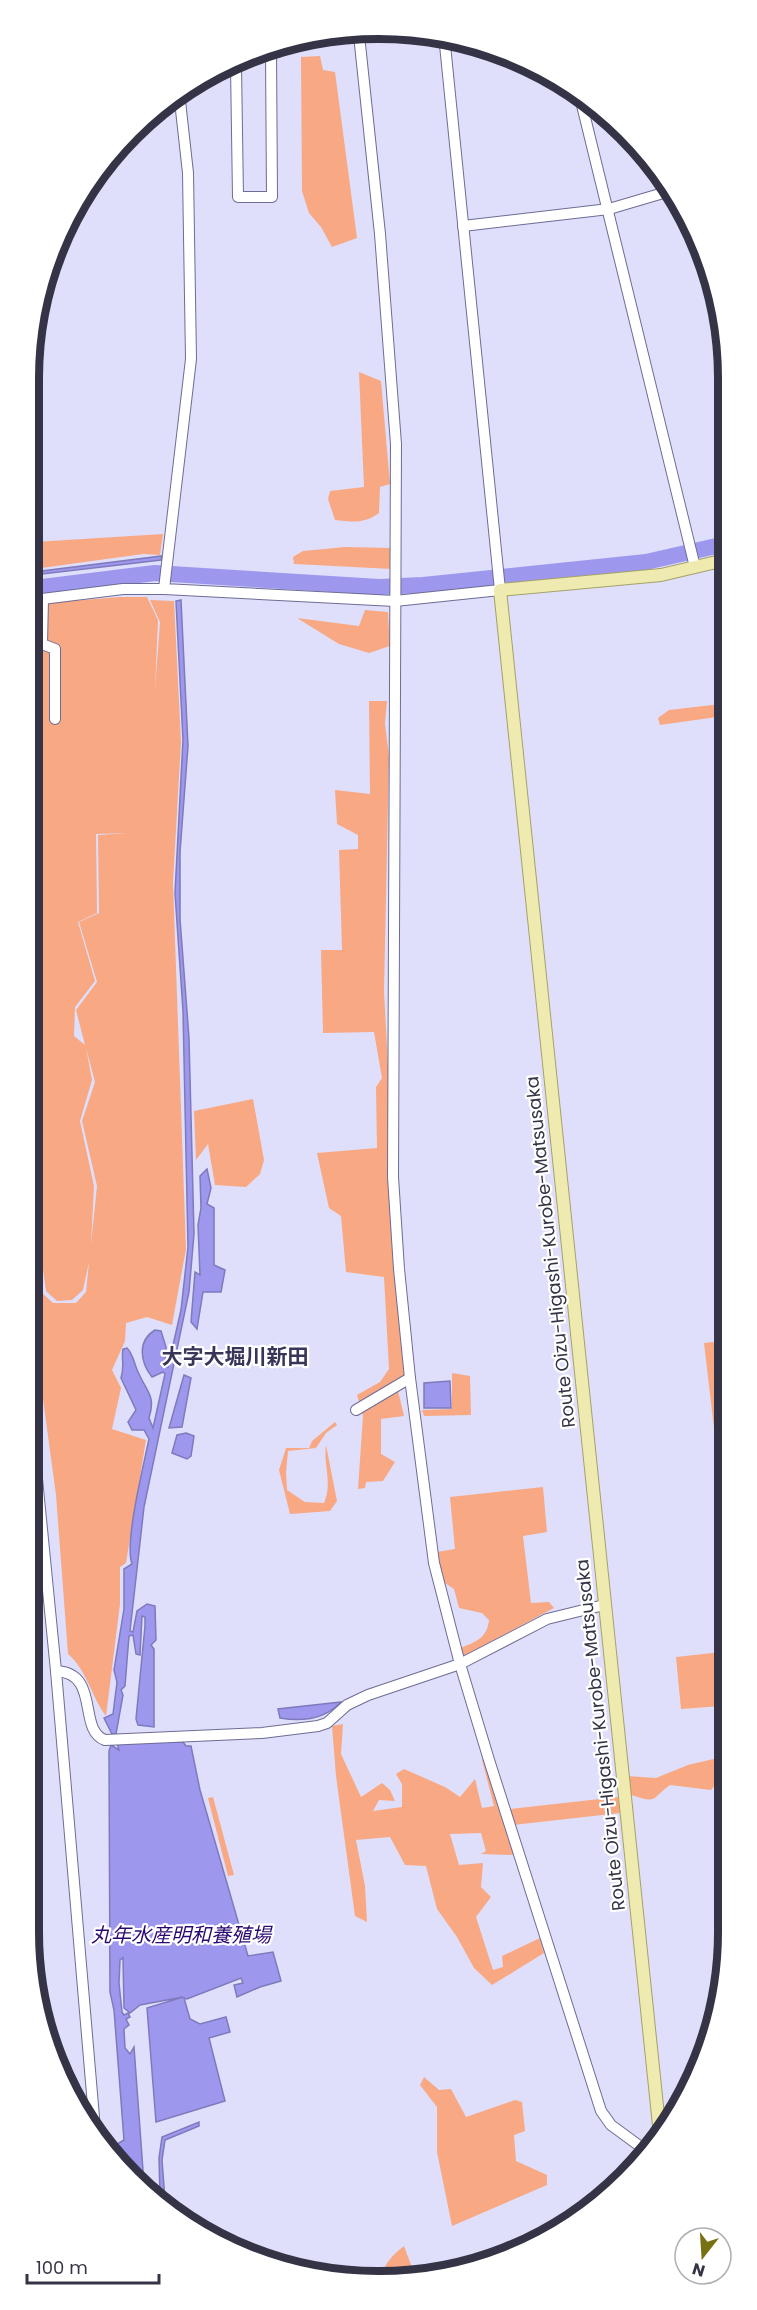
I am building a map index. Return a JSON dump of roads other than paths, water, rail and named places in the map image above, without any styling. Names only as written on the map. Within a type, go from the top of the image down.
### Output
[{"type":"main road","points":[[500,587],[661,575],[695,564],[718,561]]},
{"type":"main road","name":"Route Oizu-Higashi-Kurobe-Matsusaka","points":[[500,587],[659,2123]]},
{"type":"street","points":[[360,40],[380,234],[396,444],[393,1177],[410,1378],[434,1563],[460,1664],[601,2111],[611,2126],[641,2147]]},
{"type":"street","points":[[39,599],[123,589],[164,587],[396,597],[500,587],[445,46]]},
{"type":"street","points":[[236,71],[238,197],[272,197],[271,56]]},
{"type":"street","points":[[164,587],[191,360],[188,173],[180,103]]},
{"type":"street","points":[[583,107],[695,564]]},
{"type":"street","points":[[463,226],[609,209],[663,193]]},
{"type":"street","points":[[39,610],[42,644],[55,650],[55,719]]},
{"type":"street","points":[[356,1410],[410,1378]]},
{"type":"street","points":[[39,1499],[94,2117]]},
{"type":"street","points":[[56,1671],[70,1675],[84,1690],[95,1734],[105,1740],[262,1733],[327,1723],[356,1700],[460,1664],[547,1619],[604,1605]]},
{"type":"water","points":[[162,556],[161,560],[39,574],[39,571]]},
{"type":"water","points":[[181,600],[188,746],[180,852],[180,919],[189,1038],[194,1234],[189,1292],[144,1507],[130,1631],[133,1632],[137,1611],[147,1604],[155,1606],[156,1640],[151,1645],[154,1649],[154,1727],[138,1725],[136,1719],[145,1626],[145,1617],[142,1616],[140,1655],[136,1654],[133,1635],[129,1636],[125,1686],[121,1690],[123,1695],[116,1734],[112,1734],[104,1718],[113,1714],[117,1682],[114,1670],[124,1609],[124,1569],[132,1564],[130,1554],[133,1522],[149,1439],[144,1430],[132,1430],[128,1422],[136,1410],[121,1378],[123,1349],[127,1348],[131,1354],[137,1371],[150,1394],[152,1404],[149,1418],[153,1428],[165,1374],[163,1372],[152,1377],[145,1365],[143,1346],[145,1340],[155,1330],[161,1331],[166,1347],[165,1367],[168,1367],[181,1310],[188,1247],[183,1011],[175,893],[183,740],[176,601]]},
{"type":"water","points":[[207,1169],[211,1188],[207,1204],[214,1208],[214,1265],[225,1270],[221,1292],[203,1292],[197,1329],[191,1322],[195,1272],[200,1275],[198,1225],[201,1208],[200,1176]]},
{"type":"water","points":[[184,1375],[191,1378],[182,1427],[169,1428]]},
{"type":"water","points":[[450,1381],[451,1408],[424,1408],[424,1383]]},
{"type":"water","points":[[186,1433],[194,1436],[191,1456],[187,1459],[172,1453],[177,1435]]},
{"type":"water","points":[[341,1702],[321,1716],[297,1720],[280,1718],[278,1709]]},
{"type":"water","name":"丸年水産明和養殖場","points":[[183,1742],[186,1746],[191,1746],[200,1790],[248,1956],[273,1952],[281,1981],[237,1997],[234,1985],[243,1983],[241,1978],[187,1999],[184,1998],[190,2019],[200,2024],[226,2017],[230,2032],[209,2038],[225,2101],[156,2122],[147,2008],[183,1997],[140,2005],[130,2013],[124,2008],[123,1958],[120,1960],[119,1983],[122,2012],[124,2015],[128,2013],[130,2017],[126,2019],[129,2025],[124,2029],[125,2048],[130,2054],[134,2047],[143,2177],[115,2145],[124,2140],[114,2010],[110,1992],[109,1751],[111,1745],[119,1750],[117,1743]]},
{"type":"water","points":[[199,2122],[199,2126],[165,2140],[162,2160],[165,2195],[160,2191],[159,2158],[162,2137]]},
{"type":"waterway","points":[[39,587],[155,573],[379,587],[423,585],[646,562],[718,546]]},
{"type":"district","name":"大字大堀川新田","points":[[235,1356]]}]
